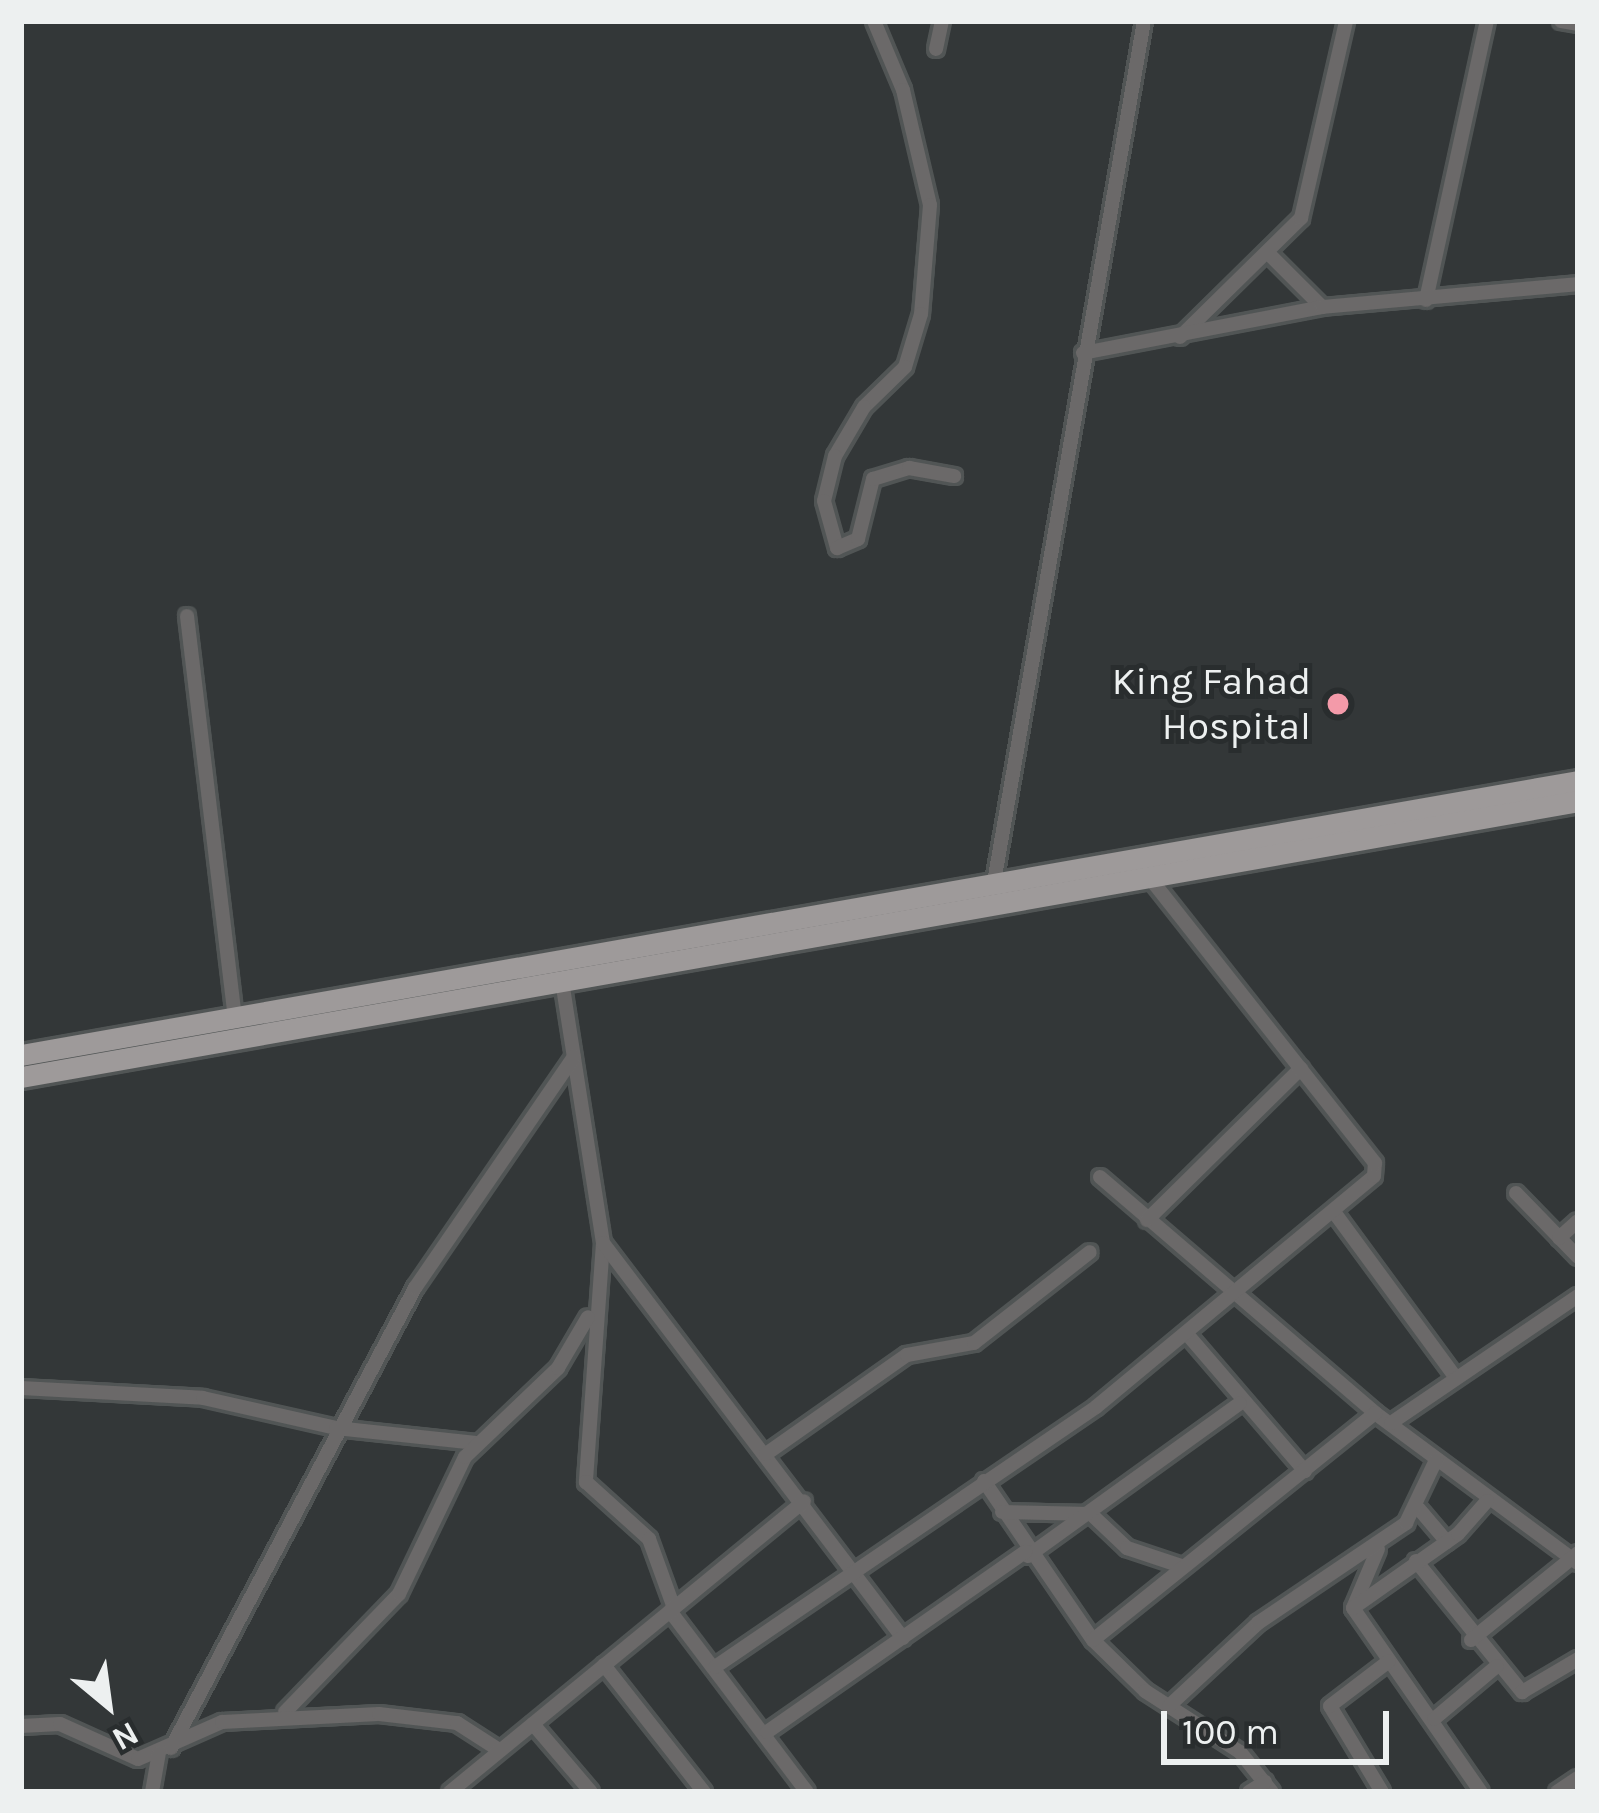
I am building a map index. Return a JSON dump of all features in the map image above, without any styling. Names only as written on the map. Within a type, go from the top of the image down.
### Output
[{"type":"main road","points":[[21,1077],[562,981],[1578,781]]},
{"type":"main road","points":[[21,1055],[992,896],[1149,877],[1578,800]]},
{"type":"street","points":[[874,21],[907,102],[930,205],[921,314],[905,367],[864,407],[835,456],[824,501],[837,548],[858,539],[874,478],[909,468],[954,476]]},
{"type":"street","points":[[936,49],[942,21]]},
{"type":"street","points":[[992,896],[1144,21]]},
{"type":"street","points":[[1180,337],[1269,254],[1312,195],[1346,21]]},
{"type":"street","points":[[1426,300],[1487,21]]},
{"type":"street","points":[[1561,21],[1578,24]]},
{"type":"street","points":[[1269,254],[1322,307]]},
{"type":"street","points":[[1083,352],[1322,307],[1578,284]]},
{"type":"street","points":[[187,616],[236,1017]]},
{"type":"street","points":[[716,1667],[1187,1334],[1374,1176],[1376,1163],[1149,877]]},
{"type":"street","points":[[562,981],[603,1243],[586,1482],[649,1539],[672,1609],[808,1792]]},
{"type":"street","points":[[152,1792],[165,1751],[416,1288],[574,1057]]},
{"type":"street","points":[[1147,1220],[1301,1068]]},
{"type":"street","points":[[1100,1177],[1234,1297],[1376,1413],[1487,1501],[1576,1558],[1471,1640]]},
{"type":"street","points":[[1516,1193],[1578,1257]]},
{"type":"street","points":[[1334,1212],[1455,1378]]},
{"type":"street","points":[[1559,1238],[1578,1221]]},
{"type":"street","points":[[603,1243],[855,1567],[902,1638]]},
{"type":"street","points":[[766,1454],[907,1354],[974,1342],[1090,1252]]},
{"type":"street","points":[[1391,1423],[1578,1296]]},
{"type":"street","points":[[285,1712],[399,1594],[476,1444],[557,1368],[596,1299]]},
{"type":"street","points":[[1187,1334],[1240,1403],[1305,1471]]},
{"type":"street","points":[[21,1388],[203,1398],[337,1428],[476,1444]]},
{"type":"street","points":[[767,1732],[1091,1514],[1240,1403]]},
{"type":"street","points":[[1093,1640],[1376,1413]]},
{"type":"street","points":[[1168,1706],[1258,1623],[1382,1544],[1419,1509],[1436,1460]]},
{"type":"street","points":[[984,1481],[1027,1554],[1093,1640],[1168,1706],[1240,1752],[1269,1787],[1250,1792]]},
{"type":"street","points":[[450,1792],[804,1501]]},
{"type":"street","points":[[1353,1608],[1447,1542],[1487,1501]]},
{"type":"street","points":[[1419,1509],[1447,1542]]},
{"type":"street","points":[[1002,1512],[1091,1514],[1127,1548],[1181,1566]]},
{"type":"street","points":[[1353,1608],[1382,1544]]},
{"type":"street","points":[[1416,1561],[1471,1640],[1529,1694],[1578,1659]]},
{"type":"street","points":[[1353,1608],[1481,1792]]},
{"type":"street","points":[[1382,1792],[1330,1706],[1389,1661]]},
{"type":"street","points":[[604,1665],[704,1792]]},
{"type":"street","points":[[1434,1719],[1497,1666]]},
{"type":"street","points":[[21,1726],[46,1720],[126,1758],[165,1751],[210,1725],[285,1712],[445,1720],[499,1750]]},
{"type":"street","points":[[532,1724],[591,1792]]},
{"type":"street","points":[[1557,1792],[1578,1778]]},
{"type":"place","name":"King Fahad Hospital","points":[[1338,704]]}]
